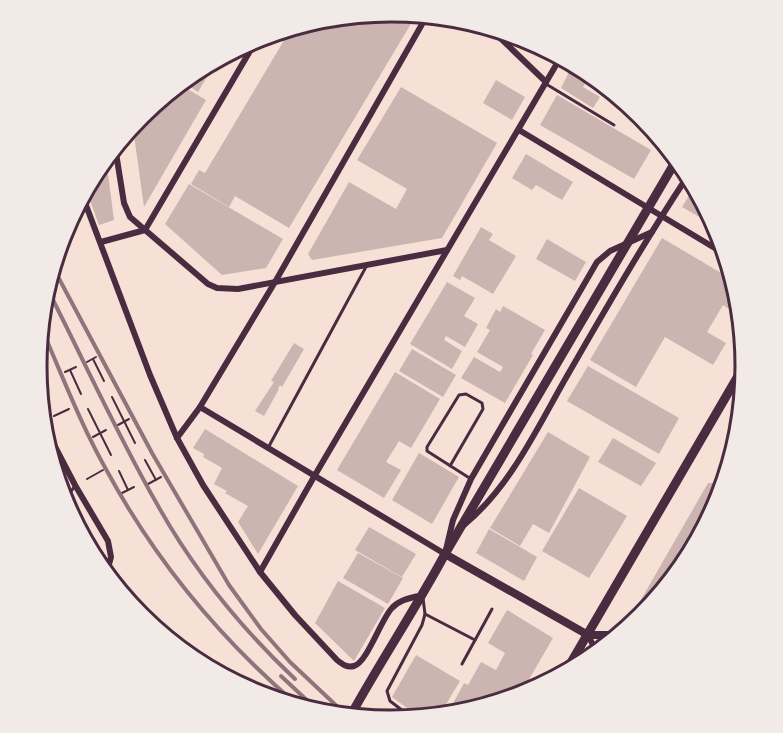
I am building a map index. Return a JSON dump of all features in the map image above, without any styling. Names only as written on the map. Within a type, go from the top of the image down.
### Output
[{"type":"main road","points":[[354,709],[672,167]]},
{"type":"main road","points":[[574,658],[735,383]]},
{"type":"street","points":[[177,438],[200,408],[275,282],[422,24]]},
{"type":"street","points":[[504,42],[545,83]]},
{"type":"street","points":[[101,242],[145,230],[248,54]]},
{"type":"street","points":[[260,572],[556,65]]},
{"type":"street","points":[[519,130],[714,247]]},
{"type":"street","points":[[117,159],[127,211],[134,221],[197,276],[217,288],[238,289],[447,250]]},
{"type":"street","points":[[459,530],[483,509],[509,475],[683,184]]},
{"type":"street","points":[[87,207],[150,375],[177,438],[202,485],[260,572],[295,615],[337,660],[348,667],[357,666],[391,608],[399,602],[423,595]]},
{"type":"street","points":[[445,554],[453,520],[471,478],[597,262],[610,251],[652,232]]},
{"type":"street","points":[[200,408],[445,554],[588,635],[606,635]]},
{"type":"street","points":[[58,453],[108,541],[111,557],[109,563]]},
{"type":"street","points":[[588,635],[593,645]]},
{"type":"lane","points":[[545,83],[614,124]]},
{"type":"lane","points":[[268,448],[367,266]]},
{"type":"lane","points":[[450,466],[483,409],[482,403],[466,394],[459,395],[427,445],[427,451],[450,466],[471,478]]},
{"type":"lane","points":[[71,491],[75,485]]},
{"type":"lane","points":[[401,710],[390,702],[387,691],[419,632],[425,614],[423,595]]},
{"type":"lane","points":[[462,664],[492,609]]},
{"type":"lane","points":[[425,614],[475,640]]},
{"type":"path","points":[[87,362],[95,358],[104,381]]},
{"type":"path","points":[[65,372],[75,367]]},
{"type":"path","points":[[70,370],[81,394]]},
{"type":"path","points":[[112,397],[135,443]]},
{"type":"path","points":[[54,416],[69,409]]},
{"type":"path","points":[[88,409],[111,455]]},
{"type":"path","points":[[118,424],[129,419]]},
{"type":"path","points":[[93,437],[106,430]]},
{"type":"path","points":[[145,460],[156,480]]},
{"type":"path","points":[[87,479],[103,470]]},
{"type":"path","points":[[119,471],[128,490]]},
{"type":"path","points":[[148,484],[161,477]]},
{"type":"path","points":[[122,493],[134,487]]},
{"type":"building","points":[[411,23],[289,228],[235,196],[229,207],[191,184],[199,170],[205,173],[284,40],[347,25]]},
{"type":"building","points":[[569,72],[586,82],[583,87],[600,97],[593,108],[561,88]]},
{"type":"building","points":[[207,76],[198,92],[191,87]]},
{"type":"building","points":[[496,80],[525,97],[512,120],[483,103]]},
{"type":"building","points":[[401,87],[497,143],[442,238],[312,260],[308,254],[349,182],[396,209],[407,189],[357,160]]},
{"type":"building","points":[[188,89],[206,100],[144,207],[134,138],[148,123]]},
{"type":"building","points":[[557,95],[651,150],[634,179],[540,125]]},
{"type":"building","points":[[526,154],[573,182],[562,200],[536,185],[532,190],[512,178]]},
{"type":"building","points":[[108,172],[114,220],[99,225],[90,201]]},
{"type":"building","points":[[189,184],[283,239],[266,268],[222,275],[165,224]]},
{"type":"building","points":[[689,195],[702,218],[682,207]]},
{"type":"building","points":[[481,227],[493,234],[489,240],[516,256],[493,294],[462,276],[460,280],[453,276]]},
{"type":"building","points":[[662,238],[723,274],[731,310],[723,305],[707,332],[726,343],[713,365],[665,337],[636,387],[590,360]]},
{"type":"building","points":[[547,239],[586,262],[575,281],[536,259]]},
{"type":"building","points":[[447,282],[475,298],[464,316],[478,324],[465,347],[446,336],[444,340],[462,351],[452,369],[410,344]]},
{"type":"building","points":[[503,306],[545,330],[505,403],[461,378],[474,357],[500,372],[503,367],[477,352],[490,330],[486,328],[496,309],[500,312]]},
{"type":"building","points":[[294,343],[304,349],[282,387],[280,385],[264,416],[255,411],[274,382],[271,381]]},
{"type":"building","points":[[412,349],[456,375],[443,397],[399,371]]},
{"type":"building","points":[[588,366],[679,418],[659,454],[567,401]]},
{"type":"building","points":[[395,372],[440,399],[411,448],[399,441],[386,462],[401,470],[384,498],[337,470]]},
{"type":"building","points":[[205,429],[298,486],[258,554],[238,522],[248,506],[214,484],[222,468],[193,448]]},
{"type":"building","points":[[548,432],[590,457],[549,533],[533,524],[520,546],[490,528]]},
{"type":"building","points":[[613,438],[656,463],[641,486],[598,462]]},
{"type":"building","points":[[419,453],[459,477],[432,524],[392,500]]},
{"type":"building","points":[[708,483],[715,483],[700,519],[678,558],[635,610]]},
{"type":"building","points":[[579,488],[627,516],[589,578],[542,551]]},
{"type":"building","points":[[369,527],[416,554],[402,577],[355,550]]},
{"type":"building","points":[[489,529],[537,557],[524,581],[476,553]]},
{"type":"building","points":[[358,553],[403,578],[388,604],[343,578]]},
{"type":"building","points":[[338,581],[385,608],[354,661],[315,623]]},
{"type":"building","points":[[507,610],[553,638],[527,682],[481,699],[452,705],[464,683],[468,685],[481,662],[496,670],[505,653],[488,643]]},
{"type":"building","points":[[416,655],[460,681],[445,706],[410,710],[392,697]]},
{"type":"railway","points":[[59,278],[152,453],[229,585],[261,629],[290,662],[337,706]]},
{"type":"railway","points":[[54,301],[129,453],[186,552],[237,618],[295,679]]},
{"type":"railway","points":[[48,343],[98,454],[146,535],[190,595],[214,623],[284,693]]},
{"type":"railway","points":[[281,676],[307,700]]}]
